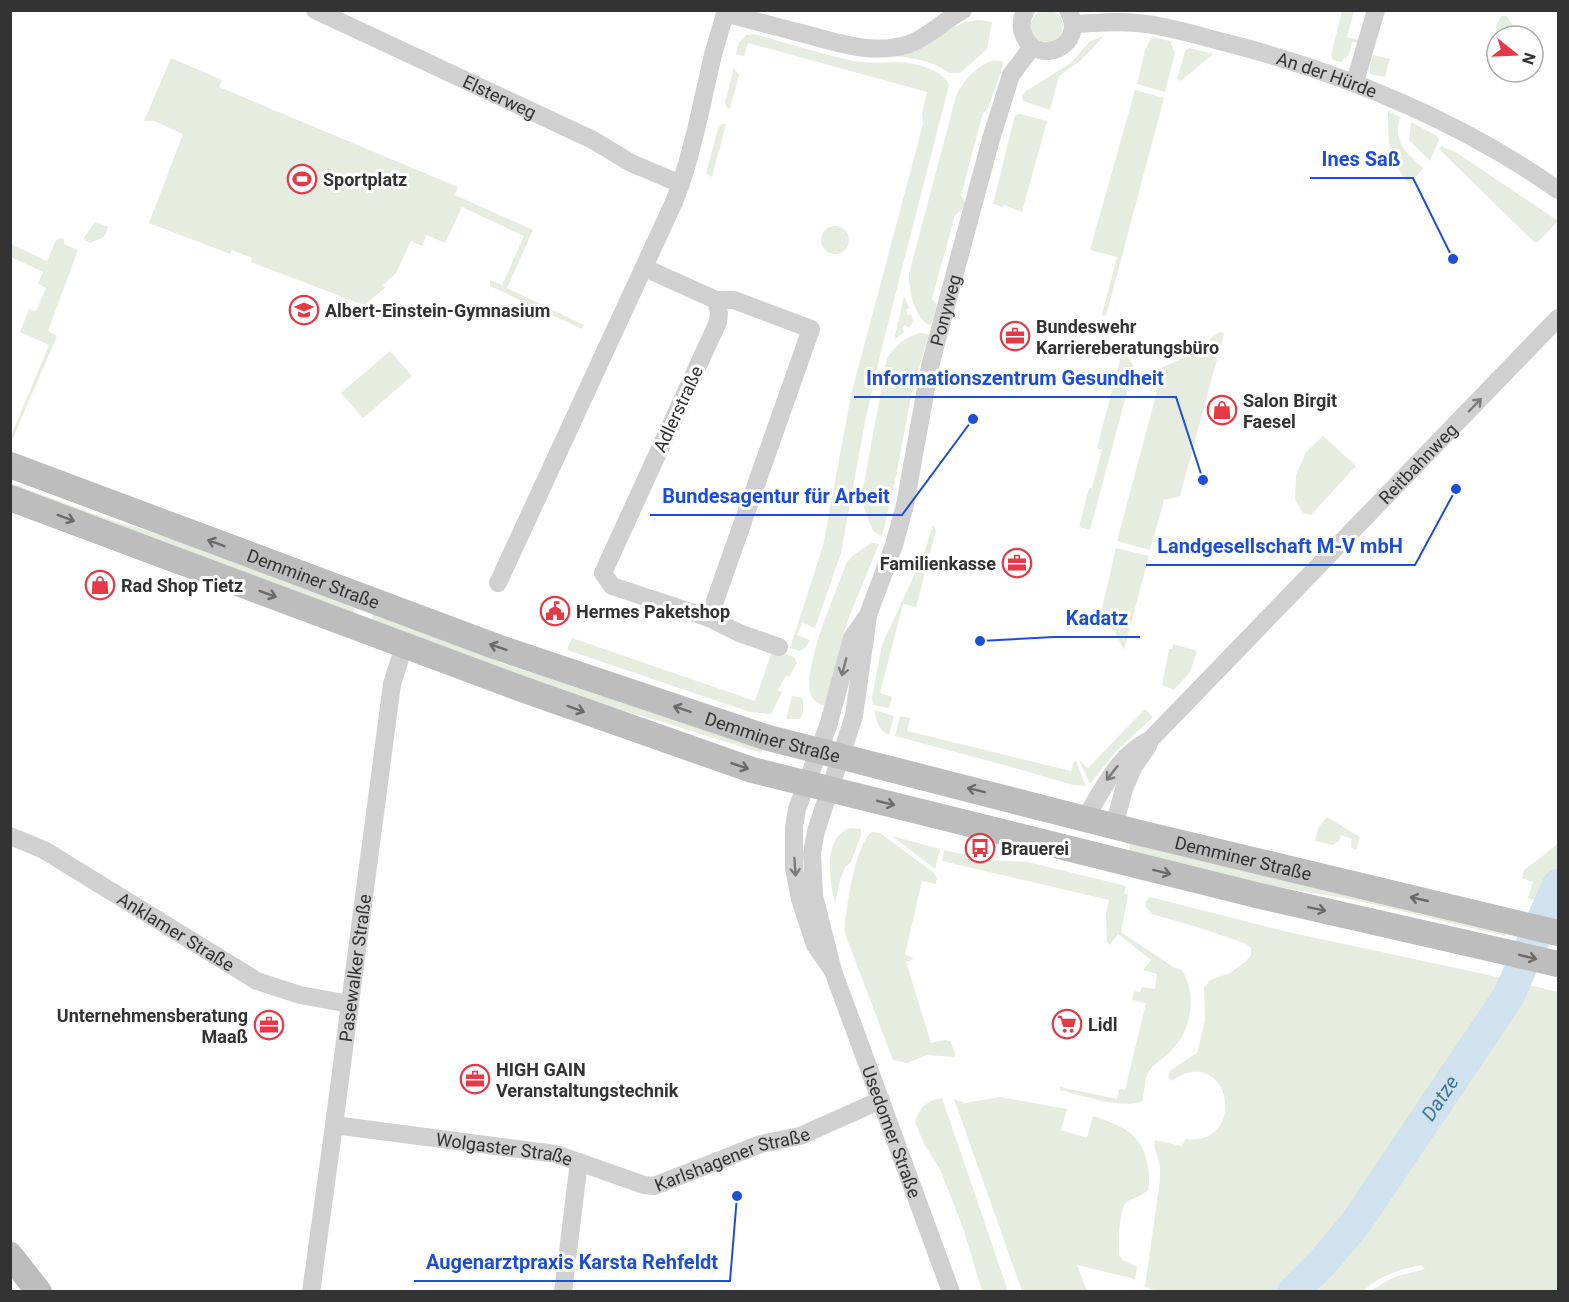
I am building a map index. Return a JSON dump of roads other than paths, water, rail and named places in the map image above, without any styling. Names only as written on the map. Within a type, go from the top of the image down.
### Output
[{"type":"main road","name":"Demminer Straße","points":[[10,465],[497,647],[765,737],[1114,826],[1558,933]]},
{"type":"main road","name":"Demminer Straße","points":[[10,498],[404,646],[729,762],[1260,896],[1558,964]]},
{"type":"main road","points":[[1106,858],[1114,826]]},
{"type":"main road","points":[[10,1255],[39,1292]]},
{"type":"street","name":"Elsterweg","points":[[315,10],[593,140],[631,164],[681,184]]},
{"type":"street","points":[[498,583],[645,268],[681,184],[725,12],[845,45],[879,49],[893,48],[922,38],[963,10]]},
{"type":"street","points":[[1355,82],[1376,10]]},
{"type":"street","points":[[1020,12],[1022,29],[1027,42],[1032,47],[1048,51],[1063,46],[1072,32],[1071,17]]},
{"type":"street","name":"An der Hürde","points":[[1071,17],[1168,27],[1275,56],[1355,82],[1463,131],[1499,151],[1558,190]]},
{"type":"street","name":"Ponyweg","points":[[830,753],[854,716],[868,615],[902,520],[930,366],[991,140],[1011,75],[1032,47]]},
{"type":"street","points":[[645,268],[716,300],[734,300],[811,329],[710,618]]},
{"type":"street","name":"Adlerstraße","points":[[716,300],[718,322],[603,573],[612,586],[710,618],[739,633],[779,647]]},
{"type":"street","name":"Reitbahnweg","points":[[1085,818],[1098,798],[1104,783],[1124,758],[1151,739],[1558,318]]},
{"type":"street","name":"Pasewalker Straße","points":[[311,1292],[392,684],[404,646]]},
{"type":"street","name":"Reitbahnweg","points":[[1114,826],[1124,789],[1134,766],[1151,739]]},
{"type":"street","name":"Usedomer Straße","points":[[830,753],[818,786],[797,809],[794,826],[794,869],[800,899],[815,945],[833,970],[951,1292]]},
{"type":"street","name":"Anklamer Straße","points":[[10,836],[44,850],[257,981],[300,995],[350,1004]]},
{"type":"street","name":"Karlshagener Straße","points":[[579,1162],[644,1185],[654,1186],[761,1144],[800,1136],[881,1100]]},
{"type":"street","name":"Wolgaster Straße","points":[[334,1125],[556,1154],[579,1162],[563,1292]]},
{"type":"waterway","name":"Datze","points":[[1293,1292],[1322,1263],[1355,1224],[1508,997],[1558,885]]},
{"type":"place","name":"Sportplatz","points":[[302,179]]},
{"type":"place","name":"Ines Saß","points":[[1453,259]]},
{"type":"place","name":"Albert-Einstein-Gymnasium","points":[[304,310]]},
{"type":"place","name":"Bundeswehr Karriereberatungsbüro","points":[[1015,336]]},
{"type":"place","name":"Salon Birgit Faesel","points":[[1222,410]]},
{"type":"place","name":"Bundesagentur für Arbeit","points":[[973,419]]},
{"type":"place","name":"Informationszentrum Gesundheit","points":[[1203,480]]},
{"type":"place","name":"Landgesellschaft M-V mbH","points":[[1456,489]]},
{"type":"place","name":"Familienkasse","points":[[1017,563]]},
{"type":"place","name":"Rad Shop Tietz","points":[[100,585]]},
{"type":"place","name":"Hermes Paketshop","points":[[555,611]]},
{"type":"place","name":"Kadatz","points":[[980,641]]},
{"type":"place","name":"Brauerei","points":[[980,848]]},
{"type":"place","name":"Lidl","points":[[1067,1024]]},
{"type":"place","name":"Unternehmensberatung Maaß","points":[[269,1025]]},
{"type":"place","name":"HIGH GAIN Veranstaltungstechnik","points":[[475,1079]]},
{"type":"place","name":"Augenarztpraxis Karsta Rehfeldt","points":[[737,1196]]}]
